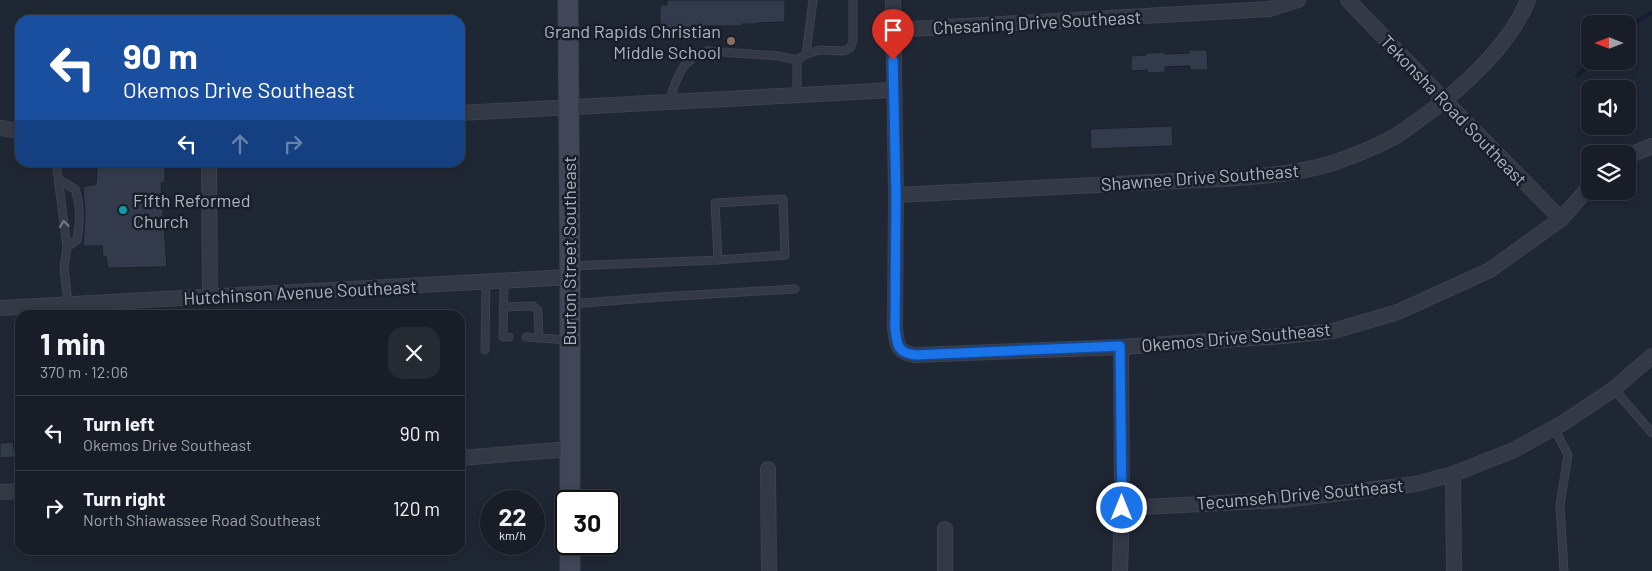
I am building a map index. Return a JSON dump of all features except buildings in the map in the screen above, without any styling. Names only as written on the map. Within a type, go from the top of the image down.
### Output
[{"type":"main road","name":"Burton Street Southeast","points":[[568,0],[570,490]]},
{"type":"main road","points":[[570,555],[570,571]]},
{"type":"street","points":[[893,0],[896,195]]},
{"type":"street","name":"Chesaning Drive Southeast","points":[[893,30],[1270,9],[1298,0]]},
{"type":"street","name":"Tekonsha Road Southeast","points":[[1348,0],[1561,219]]},
{"type":"street","name":"Shawnee Drive Southeast","points":[[896,195],[1280,174],[1332,163],[1394,138],[1445,101],[1495,51],[1523,14],[1528,0]]},
{"type":"street","points":[[465,113],[894,90]]},
{"type":"street","points":[[0,128],[15,130]]},
{"type":"street","points":[[1636,153],[1652,146]]},
{"type":"street","points":[[209,167],[210,297]]},
{"type":"street","name":"Okemos Drive Southeast","points":[[896,195],[895,328],[897,342],[901,350],[907,354],[916,355],[1120,346],[1284,336],[1333,330],[1398,312],[1490,270],[1561,219],[1581,196]]},
{"type":"street","name":"Hutchinson Avenue Southeast","points":[[0,308],[504,281],[570,272]]},
{"type":"street","points":[[1120,346],[1122,508],[1120,571]]},
{"type":"street","name":"Tecumseh Drive Southeast","points":[[1122,508],[1283,500],[1416,484],[1453,474],[1514,450],[1554,428],[1614,389],[1652,356]]},
{"type":"street","points":[[465,458],[570,450]]},
{"type":"street","points":[[768,469],[769,571]]},
{"type":"street","points":[[1453,474],[1454,571]]},
{"type":"street","points":[[0,492],[15,491]]},
{"type":"street","points":[[945,529],[945,571]]},
{"type":"lane","points":[[806,54],[813,0]]},
{"type":"lane","points":[[669,102],[676,79],[683,65],[700,52],[778,56],[797,60],[806,54],[820,50],[844,51],[850,48],[853,41],[853,0]]},
{"type":"lane","points":[[797,60],[797,95]]},
{"type":"lane","points":[[56,168],[67,247],[64,267],[68,304]]},
{"type":"lane","points":[[59,180],[75,189],[79,200],[80,221],[77,240],[67,247]]},
{"type":"lane","points":[[570,272],[718,260],[786,254],[783,200],[715,202],[718,260]]},
{"type":"lane","points":[[504,281],[503,307],[506,337]]},
{"type":"lane","points":[[485,350],[486,282]]},
{"type":"lane","points":[[570,304],[795,289]]},
{"type":"lane","points":[[503,307],[533,306],[538,311],[539,338]]},
{"type":"lane","points":[[526,337],[570,340]]},
{"type":"lane","points":[[1614,389],[1652,433]]},
{"type":"lane","points":[[1554,428],[1568,455],[1560,505],[1564,571]]},
{"type":"waterway","points":[[1636,23],[1652,12]]},
{"type":"waterway","points":[[1577,76],[1583,70]]},
{"type":"place","name":"Grand Rapids Christian Middle School","points":[[731,41]]},
{"type":"place","name":"Fifth Reformed Church","points":[[123,210]]},
{"type":"route","points":[[893,60],[896,195],[895,328],[897,342],[901,350],[907,354],[916,355],[1120,346],[1122,508]]}]
